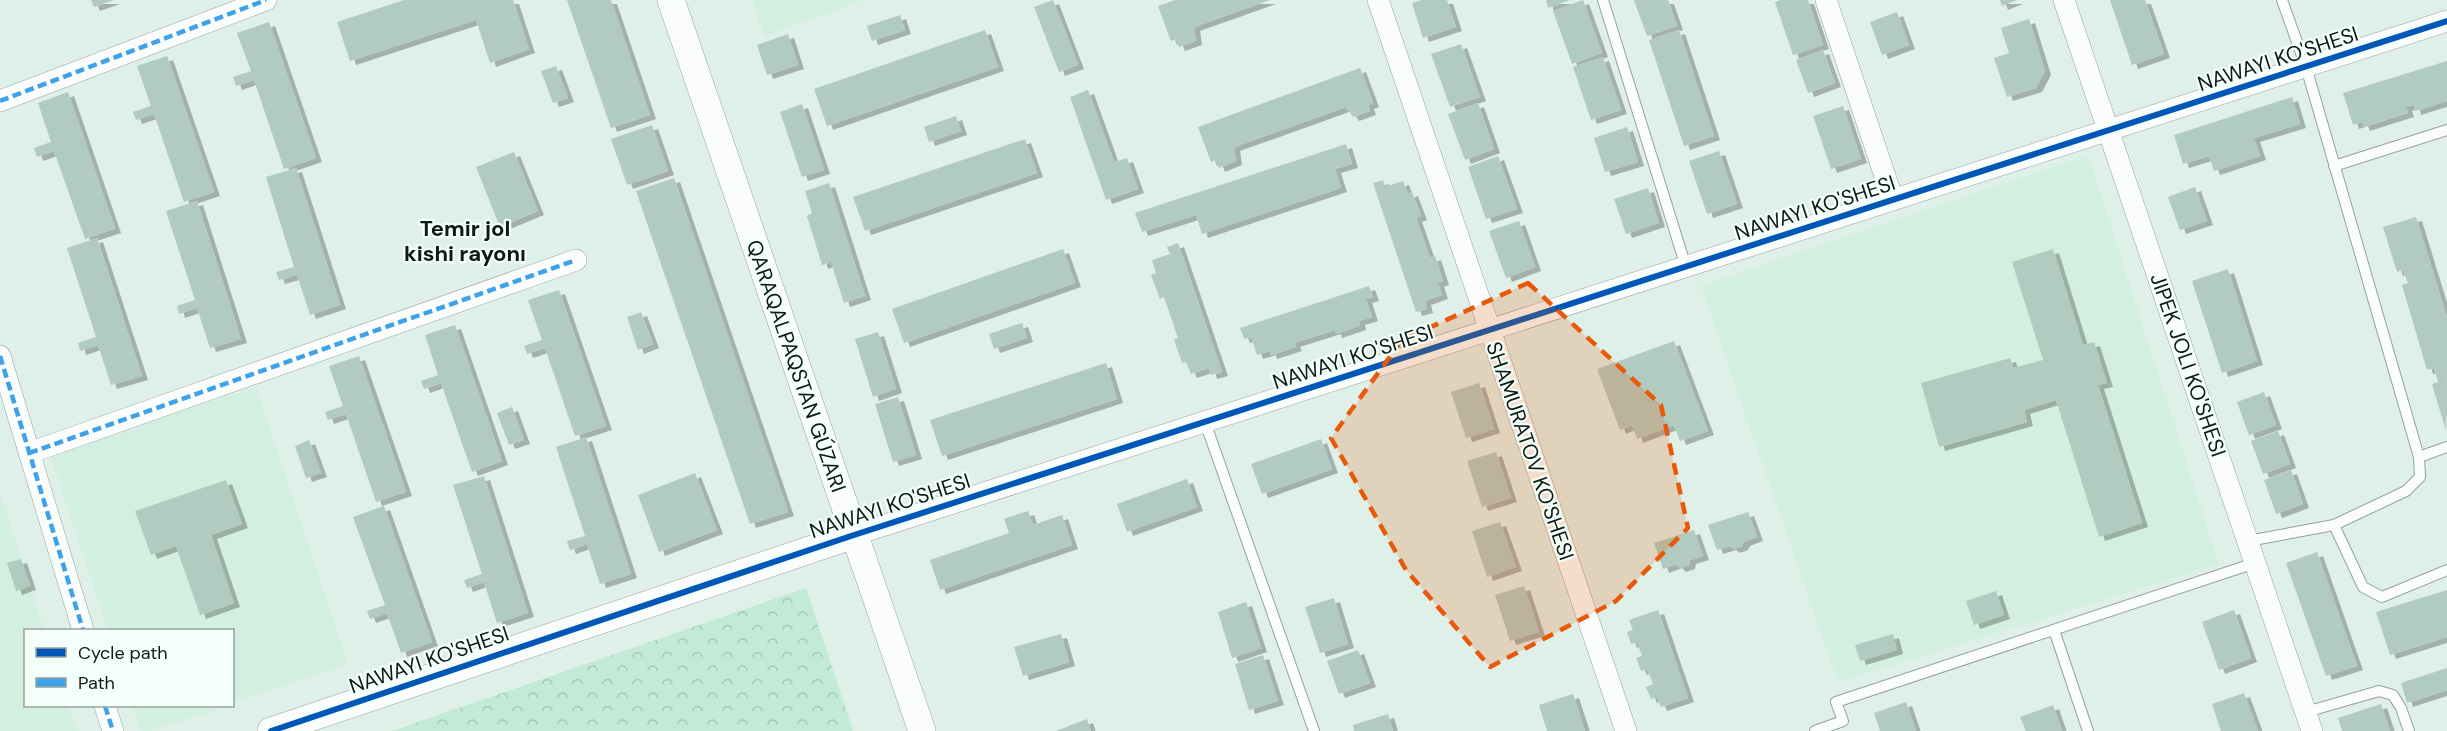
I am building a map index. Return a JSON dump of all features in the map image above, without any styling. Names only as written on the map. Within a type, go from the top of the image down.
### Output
[{"type":"street","points":[[0,101],[266,0]]},
{"type":"street","points":[[671,0],[922,731]]},
{"type":"street","name":"SHAMURATOV KO'SHESI","points":[[1377,0],[1626,731]]},
{"type":"street","points":[[1826,0],[1893,200]]},
{"type":"street","name":"JIPEK JOLI KO'SHESI","points":[[2064,0],[2309,722]]},
{"type":"street","name":"NAWAYI KO'SHESI","points":[[270,731],[854,535],[2447,21]]},
{"type":"street","points":[[29,453],[576,260]]},
{"type":"street","points":[[0,356],[83,629]]},
{"type":"street","points":[[106,707],[113,731]]},
{"type":"lane","points":[[1603,0],[1686,267]]},
{"type":"lane","points":[[2248,541],[2334,525],[2406,492],[2420,477],[2419,457],[2306,67],[2282,0]]},
{"type":"lane","points":[[2334,165],[2447,129]]},
{"type":"lane","points":[[1205,422],[1314,731]]},
{"type":"lane","points":[[2419,457],[2447,447]]},
{"type":"lane","points":[[2334,525],[2363,588],[2382,597],[2447,570]]},
{"type":"lane","points":[[1815,731],[1845,726],[1836,702],[2255,563]]},
{"type":"lane","points":[[2054,630],[2088,731]]},
{"type":"lane","points":[[2309,722],[2379,691],[2392,695],[2401,708],[2409,731]]},
{"type":"highlighted area","points":[[1528,283],[1661,405],[1688,528],[1616,601],[1490,667],[1406,570],[1331,438],[1402,340]]},
{"type":"shaded area","points":[[752,0],[863,0],[764,36]]},
{"type":"shaded area","points":[[2088,155],[2219,564],[1838,682],[1701,286]]},
{"type":"shaded area","points":[[256,387],[348,664],[234,703],[234,629],[108,629],[50,455]]},
{"type":"shaded area","points":[[0,493],[44,629],[24,629],[24,707],[69,707],[77,731],[0,731]]},
{"type":"shaded area","points":[[132,707],[223,707],[151,731],[141,731]]},
{"type":"green space","points":[[806,588],[853,731],[392,731]]},
{"type":"building","points":[[91,0],[114,0],[94,7]]},
{"type":"building","points":[[404,0],[513,0],[529,49],[490,63],[476,20],[350,61],[337,22]]},
{"type":"building","points":[[567,0],[611,0],[650,115],[611,128]]},
{"type":"building","points":[[1053,0],[1078,65],[1059,72],[1034,7]]},
{"type":"building","points":[[1175,0],[1270,0],[1194,27],[1196,41],[1179,47],[1176,39],[1171,41],[1158,6]]},
{"type":"building","points":[[1422,0],[1447,0],[1456,27],[1423,38],[1412,3]]},
{"type":"building","points":[[1546,0],[1570,0],[1548,8]]},
{"type":"building","points":[[1583,0],[1602,53],[1572,64],[1553,11]]},
{"type":"building","points":[[1634,0],[1668,0],[1677,26],[1647,36]]},
{"type":"building","points":[[1808,0],[1823,45],[1793,55],[1775,2]]},
{"type":"building","points":[[2000,0],[2017,0],[2002,6]]},
{"type":"building","points":[[2110,0],[2145,0],[2164,54],[2132,65]]},
{"type":"building","points":[[1897,12],[1909,45],[1882,55],[1870,22]]},
{"type":"building","points":[[900,15],[905,30],[872,41],[867,26]]},
{"type":"building","points":[[2029,19],[2045,71],[2036,88],[2007,97],[1994,58],[2009,53],[2001,28]]},
{"type":"building","points":[[269,22],[316,158],[284,169],[254,80],[236,86],[233,77],[251,71],[237,33]]},
{"type":"building","points":[[985,30],[998,67],[827,126],[814,89]]},
{"type":"building","points":[[1679,30],[1714,136],[1684,146],[1649,40]]},
{"type":"building","points":[[788,34],[798,65],[767,75],[757,45]]},
{"type":"building","points":[[1461,44],[1480,97],[1450,107],[1431,54]]},
{"type":"building","points":[[1823,50],[1835,83],[1808,93],[1796,60]]},
{"type":"building","points":[[167,56],[214,192],[184,202],[154,114],[136,120],[133,112],[151,106],[137,66]]},
{"type":"building","points":[[1603,57],[1621,110],[1591,120],[1573,67]]},
{"type":"building","points":[[2447,61],[2447,101],[2415,111],[2414,105],[2406,107],[2408,113],[2364,127],[2362,122],[2353,125],[2343,93]]},
{"type":"building","points":[[556,66],[568,98],[553,103],[541,71]]},
{"type":"building","points":[[1360,68],[1373,103],[1368,105],[1370,111],[1353,117],[1346,107],[1234,147],[1236,161],[1219,168],[1216,160],[1211,162],[1198,127]]},
{"type":"building","points":[[1088,90],[1114,162],[1127,158],[1138,189],[1106,200],[1070,97]]},
{"type":"building","points":[[68,92],[115,229],[85,239],[54,151],[37,157],[34,148],[51,142],[38,103]]},
{"type":"building","points":[[2292,97],[2300,124],[2254,138],[2260,156],[2214,171],[2209,156],[2183,164],[2174,135]]},
{"type":"building","points":[[1478,103],[1494,149],[1465,160],[1448,114]]},
{"type":"building","points":[[802,104],[824,170],[802,177],[780,112]]},
{"type":"building","points":[[1843,106],[1861,159],[1831,169],[1813,116]]},
{"type":"building","points":[[956,116],[961,131],[929,142],[924,127]]},
{"type":"building","points":[[652,125],[668,171],[627,185],[611,139]]},
{"type":"building","points":[[1627,127],[1638,162],[1605,172],[1594,138]]},
{"type":"building","points":[[1025,139],[1037,173],[865,231],[853,197]]},
{"type":"building","points":[[1346,144],[1352,164],[1335,169],[1341,188],[1202,234],[1196,215],[1142,232],[1135,213]]},
{"type":"building","points":[[1719,151],[1737,204],[1707,214],[1689,161]]},
{"type":"building","points":[[514,152],[538,211],[500,227],[476,167]]},
{"type":"building","points":[[1498,156],[1517,209],[1486,219],[1468,167]]},
{"type":"building","points":[[296,168],[340,305],[310,315],[297,275],[279,280],[276,272],[294,267],[266,177]]},
{"type":"building","points":[[674,178],[788,512],[750,524],[636,191]]},
{"type":"building","points":[[1383,180],[1385,187],[1403,181],[1408,194],[1412,192],[1421,216],[1416,218],[1430,258],[1435,256],[1443,281],[1438,283],[1442,295],[1425,301],[1427,309],[1416,312],[1373,183]]},
{"type":"building","points":[[829,183],[865,296],[844,303],[831,262],[822,265],[807,216],[812,213],[805,191]]},
{"type":"building","points":[[2195,187],[2207,221],[2180,230],[2168,197]]},
{"type":"building","points":[[1648,188],[1659,223],[1626,234],[1614,199]]},
{"type":"building","points":[[197,201],[241,339],[210,348],[197,308],[179,314],[177,306],[195,300],[166,211]]},
{"type":"building","points":[[2416,217],[2447,318],[2446,431],[2432,384],[2438,382],[2434,368],[2427,370],[2402,285],[2408,283],[2403,270],[2397,272],[2383,227]]},
{"type":"building","points":[[1519,221],[1535,267],[1506,278],[1489,231]]},
{"type":"building","points":[[97,238],[142,376],[111,385],[98,345],[80,351],[78,343],[96,337],[67,248]]},
{"type":"building","points":[[1178,243],[1222,372],[1211,375],[1209,368],[1191,374],[1186,362],[1182,363],[1174,339],[1178,338],[1164,297],[1160,299],[1151,275],[1156,273],[1152,260],[1170,254],[1167,247]]},
{"type":"building","points":[[1063,249],[1075,283],[904,343],[892,309]]},
{"type":"building","points":[[2053,249],[2083,345],[2094,342],[2107,383],[2098,385],[2142,523],[2099,537],[2056,400],[2024,410],[2027,422],[1939,447],[1921,383],[2010,358],[2013,368],[2043,360],[2012,262]]},
{"type":"building","points":[[2228,269],[2257,361],[2222,373],[2192,281]]},
{"type":"building","points":[[1369,286],[1373,297],[1366,299],[1372,317],[1359,321],[1360,326],[1336,334],[1335,330],[1294,343],[1296,347],[1271,355],[1270,351],[1257,355],[1251,337],[1244,339],[1240,328]]},
{"type":"building","points":[[559,290],[606,426],[575,436],[545,348],[527,354],[524,346],[542,340],[528,300]]},
{"type":"building","points":[[641,312],[653,344],[638,350],[627,317]]},
{"type":"building","points":[[1022,323],[1027,338],[994,349],[989,334]]},
{"type":"building","points":[[455,325],[502,461],[472,472],[441,383],[424,389],[421,381],[438,375],[425,335]]},
{"type":"building","points":[[878,332],[896,389],[873,397],[855,339]]},
{"type":"building","points":[[1674,341],[1708,431],[1680,441],[1674,425],[1637,439],[1632,425],[1620,430],[1597,369]]},
{"type":"building","points":[[359,356],[406,492],[376,502],[346,414],[328,420],[325,412],[343,406],[329,366]]},
{"type":"building","points":[[1106,363],[1117,399],[942,456],[930,420]]},
{"type":"building","points":[[1479,383],[1494,429],[1466,438],[1451,392]]},
{"type":"building","points":[[2264,392],[2276,425],[2249,435],[2237,402]]},
{"type":"building","points":[[898,397],[916,455],[893,462],[875,404]]},
{"type":"building","points":[[512,407],[524,440],[509,445],[497,413]]},
{"type":"building","points":[[2278,431],[2290,464],[2263,474],[2251,441]]},
{"type":"building","points":[[586,437],[631,574],[600,584],[587,544],[570,550],[567,541],[585,536],[556,447]]},
{"type":"building","points":[[1321,439],[1332,469],[1262,494],[1251,464]]},
{"type":"building","points":[[309,440],[321,473],[306,478],[295,446]]},
{"type":"building","points":[[1496,452],[1511,498],[1482,507],[1467,461]]},
{"type":"building","points":[[2291,470],[2303,504],[2276,514],[2264,480]]},
{"type":"building","points":[[695,473],[717,530],[659,552],[638,495]]},
{"type":"building","points":[[484,476],[528,613],[497,623],[484,582],[467,588],[464,580],[482,574],[453,485]]},
{"type":"building","points":[[1187,479],[1197,507],[1127,532],[1117,504]]},
{"type":"building","points":[[226,480],[242,524],[211,535],[234,603],[200,615],[176,546],[151,555],[135,511]]},
{"type":"building","points":[[384,506],[432,642],[401,653],[387,613],[370,619],[367,611],[385,605],[353,517]]},
{"type":"building","points":[[1028,511],[1033,525],[1062,515],[1072,545],[940,590],[930,560],[1009,533],[1004,519]]},
{"type":"building","points":[[1748,512],[1757,537],[1734,549],[1730,546],[1717,550],[1708,525]]},
{"type":"building","points":[[1500,522],[1516,567],[1487,577],[1472,531]]},
{"type":"building","points":[[1694,530],[1703,556],[1690,560],[1689,565],[1680,568],[1676,564],[1663,569],[1654,543]]},
{"type":"building","points":[[2317,552],[2357,666],[2326,676],[2286,563]]},
{"type":"building","points":[[21,559],[30,586],[16,591],[7,563]]},
{"type":"building","points":[[1524,586],[1539,632],[1510,641],[1495,595]]},
{"type":"building","points":[[2447,590],[2447,637],[2390,655],[2376,612]]},
{"type":"building","points":[[1996,591],[2004,615],[1974,625],[1966,601]]},
{"type":"building","points":[[1334,598],[1348,644],[1320,653],[1305,607]]},
{"type":"building","points":[[1246,602],[1261,648],[1232,658],[1218,612]]},
{"type":"building","points":[[1658,610],[1688,698],[1661,707],[1657,697],[1651,699],[1646,687],[1653,684],[1647,669],[1641,671],[1636,658],[1642,656],[1637,642],[1631,644],[1627,632],[1633,630],[1629,620]]},
{"type":"building","points":[[2234,610],[2251,658],[2219,670],[2202,622]]},
{"type":"building","points":[[1061,634],[1069,662],[1023,676],[1014,647]]},
{"type":"building","points":[[1893,634],[1897,650],[1860,661],[1855,645]]},
{"type":"building","points":[[1358,650],[1370,683],[1339,694],[1327,661]]},
{"type":"building","points":[[1263,655],[1278,701],[1249,710],[1235,664]]},
{"type":"building","points":[[2447,668],[2447,690],[2407,703],[2401,683]]},
{"type":"building","points":[[2244,693],[2258,731],[2221,731],[2212,704]]},
{"type":"building","points":[[1573,694],[1585,731],[1547,731],[1539,705]]},
{"type":"building","points":[[1906,702],[1916,731],[1880,731],[1874,713]]},
{"type":"building","points":[[2381,704],[2390,731],[2342,731],[2338,718]]},
{"type":"building","points":[[2053,705],[2062,731],[2026,731],[2020,717]]},
{"type":"building","points":[[1388,714],[1393,731],[1354,731],[1353,725]]},
{"type":"building","points":[[1087,719],[1091,731],[1056,731]]},
{"type":"marked path","points":[[0,101],[266,0]]},
{"type":"marked path","points":[[29,453],[576,260]]},
{"type":"marked path","points":[[0,356],[83,629]]},
{"type":"marked path","points":[[105,707],[113,731]]},
{"type":"cycle path","points":[[271,731],[854,535],[2447,21]]},
{"type":"district","name":"Temir jol kishi rayonı","points":[[465,240]]}]
